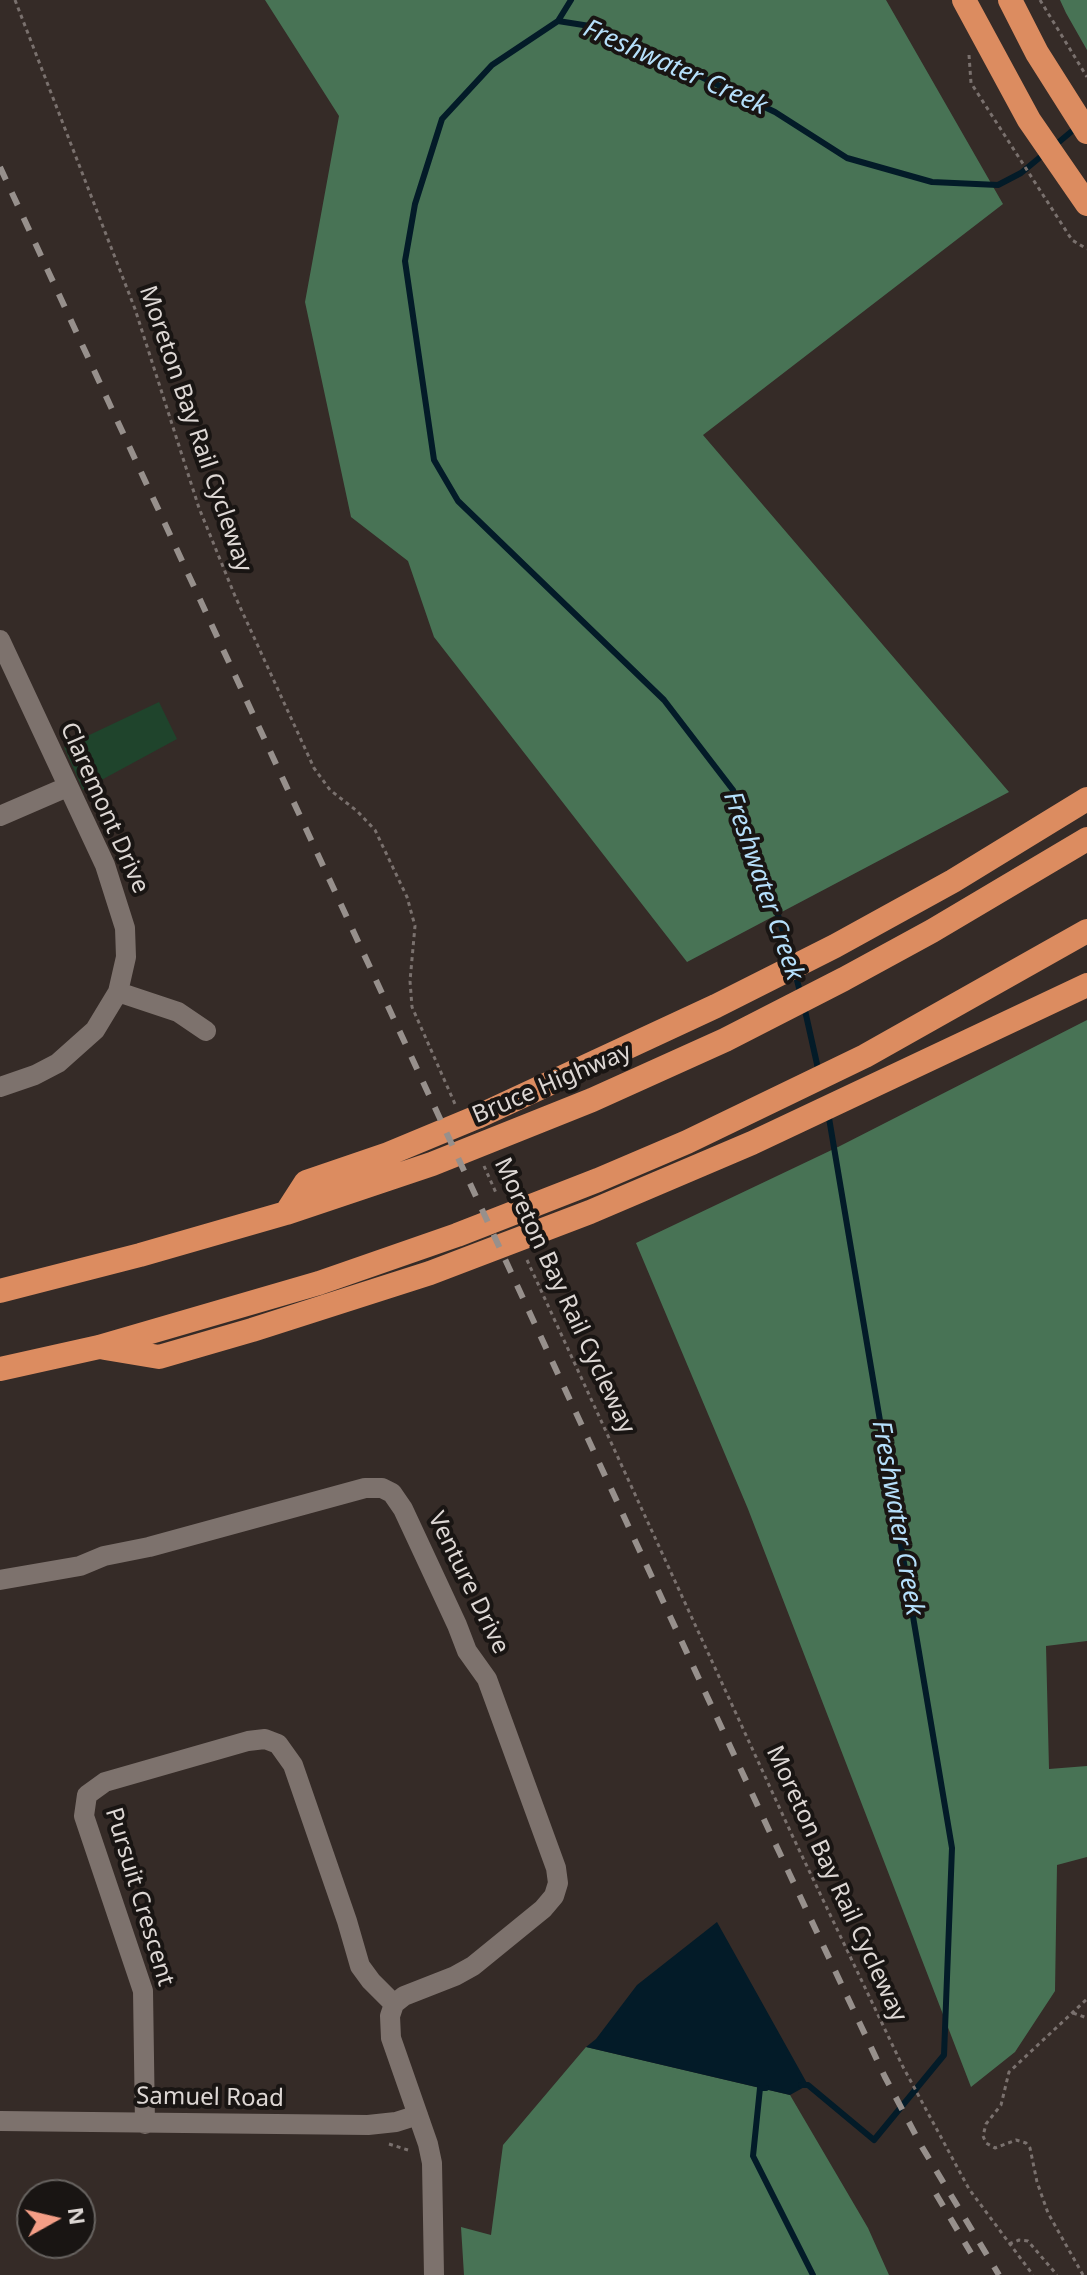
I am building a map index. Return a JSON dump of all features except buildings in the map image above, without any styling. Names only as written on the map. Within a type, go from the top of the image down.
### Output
[{"type":"highway","points":[[964,0],[1029,120],[1087,204]]},
{"type":"highway","points":[[1010,0],[1037,53],[1087,132]]},
{"type":"highway","points":[[286,1213],[306,1182],[388,1154],[477,1117],[716,1006],[835,946],[953,881],[1086,798]]},
{"type":"highway","name":"Bruce Highway","points":[[0,1291],[286,1213],[445,1158],[592,1100],[725,1040],[844,979],[982,903],[1087,839]]},
{"type":"highway","points":[[0,1369],[99,1347],[319,1283],[457,1235],[598,1180],[745,1115],[865,1056],[1087,931]]},
{"type":"highway","points":[[99,1347],[159,1357],[468,1259],[590,1212],[752,1143],[1087,985]]},
{"type":"street","name":"Claremont Drive","points":[[0,640],[105,865],[121,913],[126,957],[118,992],[95,1030],[58,1063],[0,1087]]},
{"type":"street","points":[[0,816],[67,787]]},
{"type":"street","points":[[118,992],[178,1012],[206,1031]]},
{"type":"street","name":"Venture Drive","points":[[0,1580],[80,1566],[104,1556],[149,1547],[365,1488],[382,1488],[392,1493],[403,1509],[467,1651],[487,1679],[558,1875],[557,1890],[550,1902],[473,1966],[404,1996],[394,2004]]},
{"type":"street","name":"Pursuit Crescent","points":[[145,2124],[143,1991],[84,1816],[87,1795],[105,1782],[248,1741],[265,1739],[278,1744],[293,1765],[360,1966],[394,2004]]},
{"type":"street","points":[[394,2004],[390,2016],[391,2038],[432,2163],[434,2275]]},
{"type":"street","name":"Samuel Road","points":[[0,2121],[368,2125],[396,2122],[418,2115]]},
{"type":"path","name":"Moreton Bay Rail Cycleway","points":[[15,0],[135,309],[199,508],[235,596],[314,768],[330,790],[375,830],[407,897],[415,926],[410,993],[417,1022],[460,1115]]},
{"type":"path","points":[[1040,0],[1087,77]]},
{"type":"path","points":[[969,49],[971,83],[1072,240],[1087,249]]},
{"type":"path","name":"Moreton Bay Rail Cycleway","points":[[480,1158],[500,1201]]},
{"type":"path","name":"Moreton Bay Rail Cycleway","points":[[527,1259],[792,1835],[902,2065],[980,2206],[1033,2275]]},
{"type":"path","points":[[1083,2275],[1048,2213],[1030,2148],[1016,2140],[999,2148],[990,2147],[983,2136],[986,2124],[1001,2105],[1009,2072],[1087,1999]]},
{"type":"path","points":[[1073,2013],[1087,2018]]},
{"type":"path","points":[[1009,2244],[1028,2241],[1057,2275]]},
{"type":"green space","points":[[265,0],[886,0],[1003,204],[703,435],[1009,792],[687,962],[434,637],[408,561],[351,517],[305,302],[339,116]]},
{"type":"green space","points":[[1060,0],[1087,0],[1087,50],[1066,13]]},
{"type":"green space","points":[[159,702],[177,739],[83,790],[64,747]]},
{"type":"green space","points":[[1087,1020],[1087,1641],[1046,1646],[1049,1769],[1087,1766],[1087,1857],[1057,1865],[1055,1991],[1015,2052],[971,2087],[748,1509],[636,1243],[838,1147]]},
{"type":"green space","points":[[586,2047],[790,2095],[868,2228],[889,2275],[464,2275],[461,2227],[491,2235],[503,2145]]},
{"type":"water","points":[[717,1922],[808,2085],[790,2095],[586,2047],[596,2039],[637,1985]]},
{"type":"waterway","name":"Freshwater Creek","points":[[571,0],[558,21],[492,65],[442,119],[415,204],[405,261],[434,460],[458,501],[664,700],[733,790],[770,889],[792,961]]},
{"type":"waterway","name":"Freshwater Creek","points":[[558,21],[596,27],[775,112],[847,158],[932,182],[998,185],[1021,173],[1044,154]]},
{"type":"waterway","name":"Freshwater Creek","points":[[1053,147],[1078,126]]},
{"type":"waterway","name":"Freshwater Creek","points":[[795,972],[801,996]]},
{"type":"waterway","name":"Freshwater Creek","points":[[804,1006],[819,1073]]},
{"type":"waterway","name":"Freshwater Creek","points":[[801,2085],[808,2085],[874,2140],[944,2055],[952,1848],[828,1112]]},
{"type":"waterway","name":"Freshwater Creek","points":[[766,2088],[760,2088],[753,2156],[813,2275]]},
{"type":"railway","points":[[0,167],[885,2077],[922,2147],[999,2275]]},
{"type":"railway","points":[[936,2194],[971,2253]]}]
